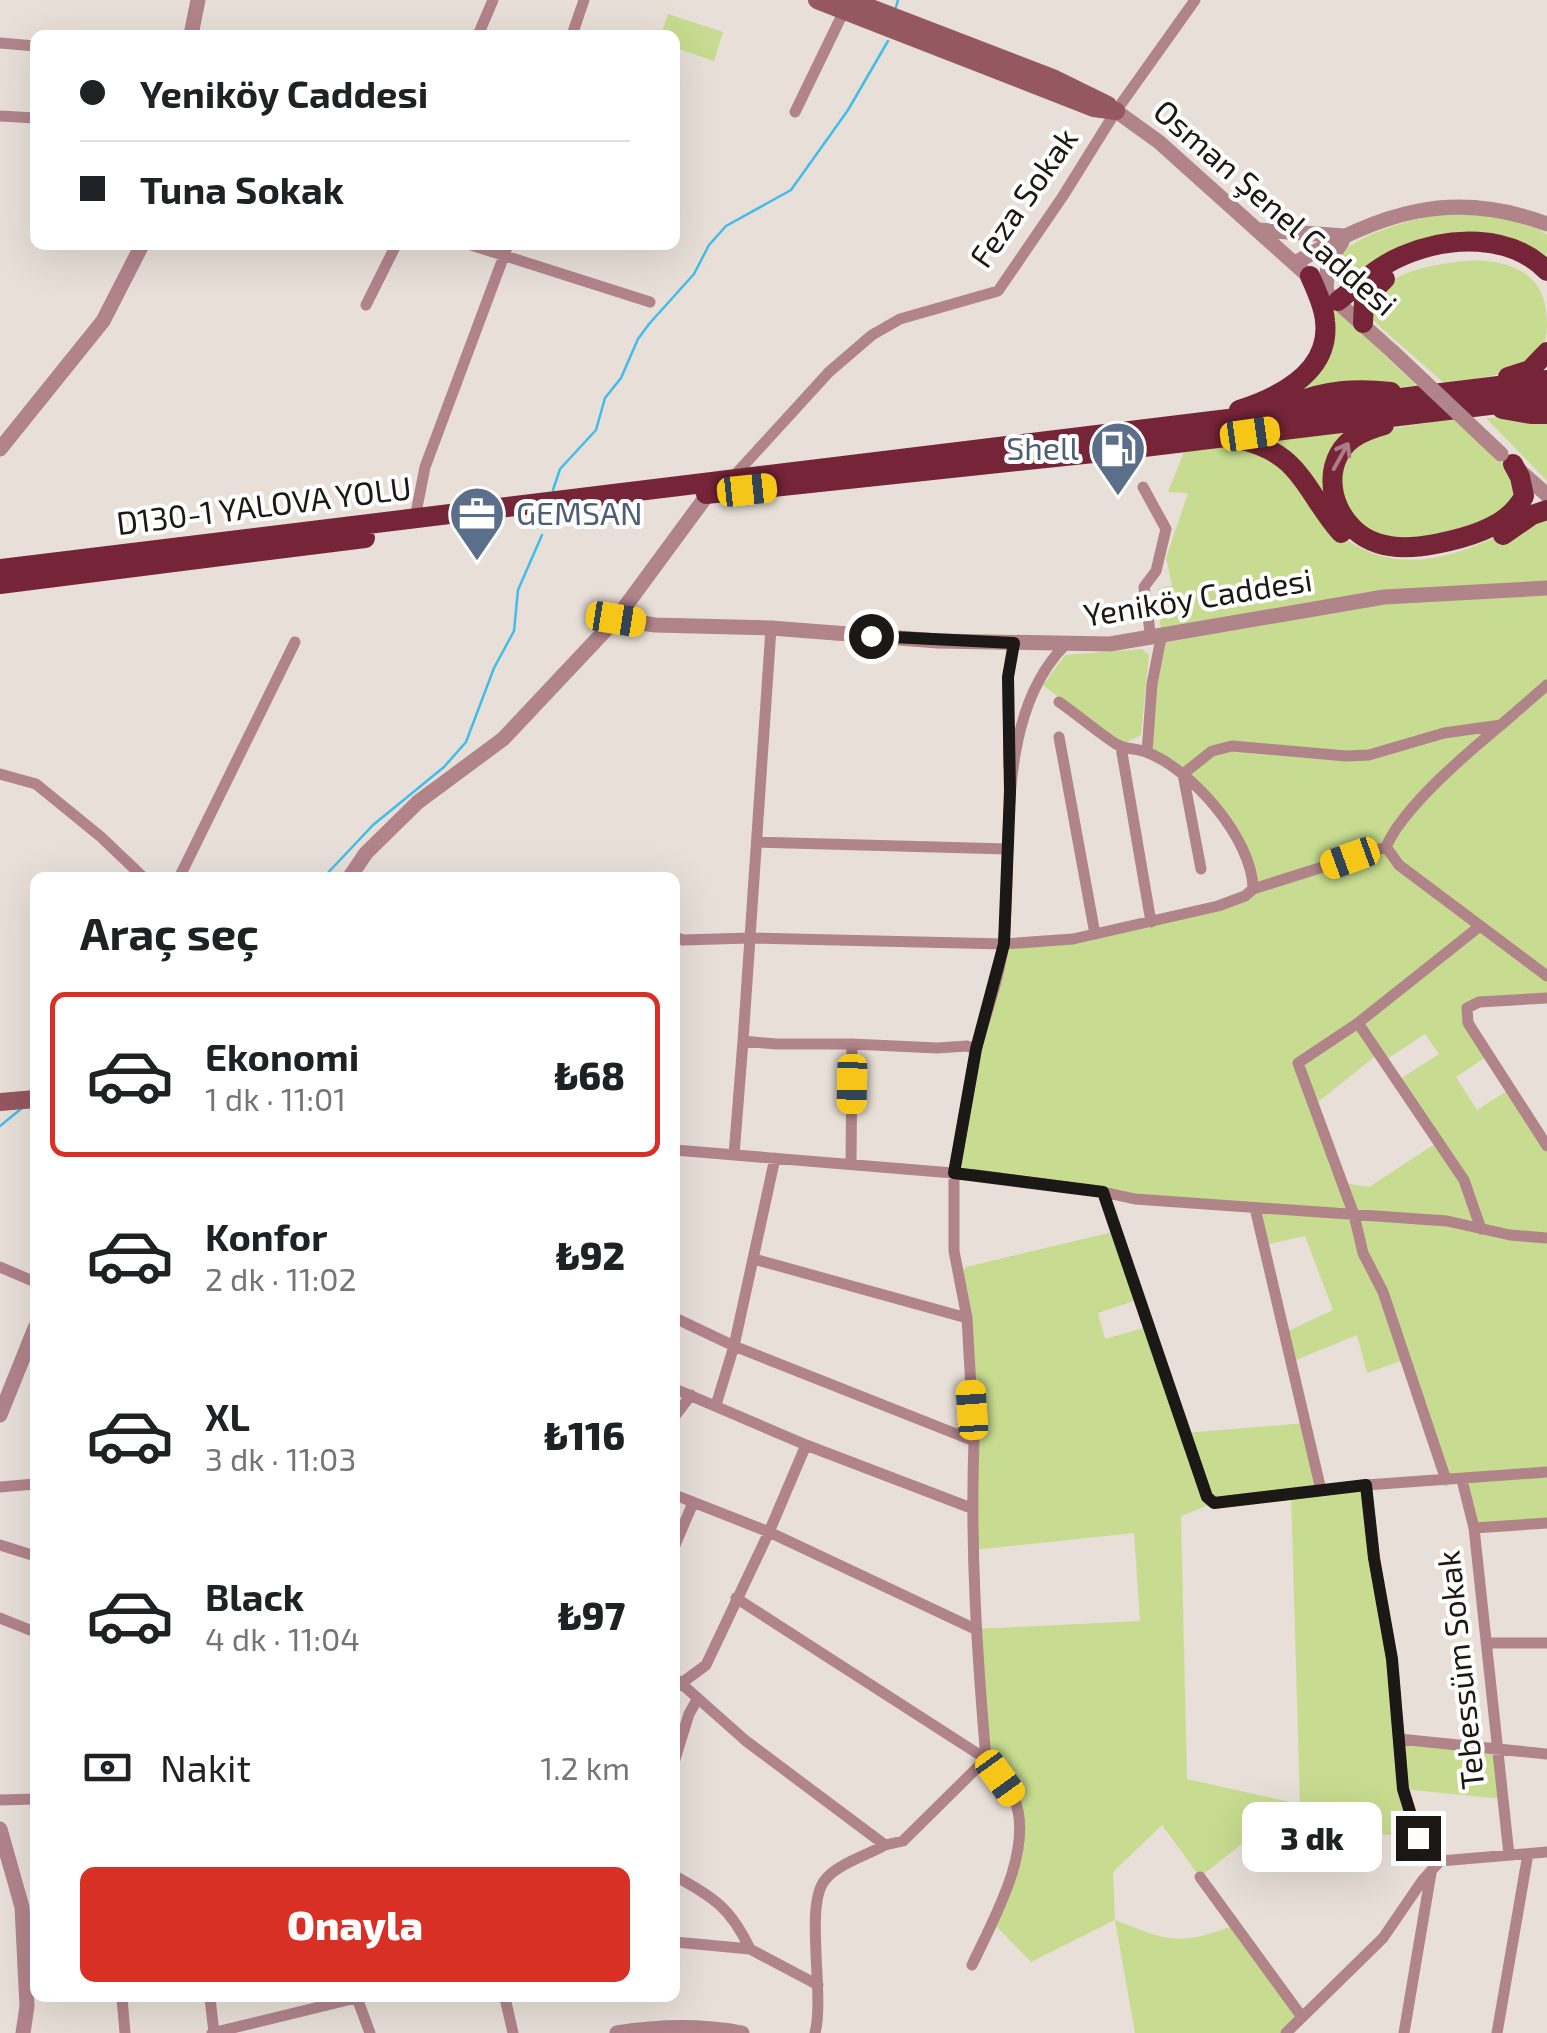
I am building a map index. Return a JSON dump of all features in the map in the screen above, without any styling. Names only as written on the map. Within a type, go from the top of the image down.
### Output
[{"type":"highway","points":[[1140,430],[1242,410],[1280,394],[1306,374],[1322,349],[1326,324],[1317,283],[1380,268],[1402,256],[1464,242],[1515,247],[1534,257],[1547,271]]},
{"type":"highway","points":[[1362,323],[1362,306],[1368,294],[1387,278],[1424,262],[1467,255],[1506,257],[1525,265],[1547,286]]},
{"type":"highway","points":[[1507,459],[1520,477],[1524,496],[1513,512],[1488,528],[1454,540],[1392,547],[1361,536],[1341,514],[1335,498],[1333,470],[1338,454],[1363,432],[1421,405],[1530,370],[1547,352]]},
{"type":"highway","points":[[1463,390],[1547,380]]},
{"type":"highway","name":"D130-1 YALOVA YOLU","points":[[0,569],[1262,416],[1308,397],[1346,390],[1396,392],[1421,405]]},
{"type":"highway","points":[[0,584],[708,494],[1230,437],[1421,405],[1486,405],[1547,398]]},
{"type":"highway","points":[[1486,405],[1547,414]]},
{"type":"highway","points":[[1230,437],[1260,444],[1287,460],[1346,539],[1362,551],[1382,558],[1404,560],[1461,552],[1486,544],[1532,514],[1547,510]]},
{"type":"main road","name":"Osman Şenel Caddesi","points":[[817,0],[847,5],[1027,75],[1094,108],[1116,111]]},
{"type":"street","points":[[192,30],[198,0]]},
{"type":"street","points":[[480,30],[492,0]]},
{"type":"street","points":[[574,30],[584,0]]},
{"type":"street","name":"Feza Sokak","points":[[733,478],[830,372],[872,335],[900,319],[998,291],[1064,196],[1116,111],[1195,0]]},
{"type":"street","points":[[796,112],[847,5]]},
{"type":"street","points":[[0,42],[30,45]]},
{"type":"street","name":"Osman Şenel Caddesi","points":[[1116,111],[1143,128],[1279,249],[1547,495]]},
{"type":"street","points":[[0,116],[30,118]]},
{"type":"street","points":[[1279,249],[1349,236],[1391,217],[1458,206],[1503,210],[1547,224]]},
{"type":"street","points":[[1257,230],[1349,236]]},
{"type":"street","points":[[1317,283],[1349,236]]},
{"type":"street","points":[[1317,283],[1330,257],[1349,236]]},
{"type":"street","points":[[2,443],[103,321],[139,250]]},
{"type":"street","points":[[366,304],[393,250]]},
{"type":"street","points":[[416,518],[425,468],[506,251],[650,302]]},
{"type":"street","points":[[1143,488],[1166,529],[1156,571],[1144,587],[1156,639],[1147,752]]},
{"type":"street","points":[[353,872],[366,853],[418,802],[503,738],[616,619],[708,494]]},
{"type":"street","name":"Yeniköy Caddesi","points":[[616,619],[655,625],[1065,645],[1156,639],[1384,597],[1547,588]]},
{"type":"street","points":[[734,1155],[771,628]]},
{"type":"street","points":[[182,872],[295,642]]},
{"type":"street","points":[[986,1759],[975,1628],[971,1508],[974,1440],[967,1318],[954,1251],[954,1173],[976,1049],[1004,944],[1010,791],[1008,677],[1014,643]]},
{"type":"street","points":[[1010,791],[1024,720],[1034,692],[1048,662],[1065,645]]},
{"type":"street","points":[[680,937],[1004,944],[1095,934],[1218,906],[1254,889],[1386,847],[1456,762],[1547,685]]},
{"type":"street","points":[[1059,702],[1121,747],[1147,752],[1193,781],[1219,812],[1253,874],[1254,889]]},
{"type":"street","points":[[1184,774],[1212,751],[1232,746],[1369,755],[1444,733],[1501,725]]},
{"type":"street","points":[[1059,737],[1095,934]]},
{"type":"street","points":[[1121,747],[1151,922]]},
{"type":"street","points":[[0,774],[36,784],[102,837],[138,872]]},
{"type":"street","points":[[1184,774],[1202,869]]},
{"type":"street","points":[[757,842],[1008,849]]},
{"type":"street","points":[[1386,847],[1399,865],[1547,976]]},
{"type":"street","points":[[1446,1480],[1383,1292],[1363,1253],[1354,1216],[1298,1063],[1358,1022],[1480,926]]},
{"type":"street","points":[[1547,998],[1478,1002],[1467,1008],[1468,1023],[1547,1146]]},
{"type":"street","points":[[1358,1022],[1464,1180],[1481,1228]]},
{"type":"street","points":[[743,1041],[976,1049]]},
{"type":"street","points":[[851,1164],[852,1044]]},
{"type":"street","points":[[680,1150],[954,1173],[1136,1198],[1446,1222],[1547,1238]]},
{"type":"street","points":[[716,1406],[734,1346],[775,1158]]},
{"type":"street","points":[[1103,1192],[1207,1497],[1214,1503],[1366,1485],[1547,1472]]},
{"type":"street","points":[[1255,1208],[1321,1490]]},
{"type":"street","points":[[754,1259],[967,1318]]},
{"type":"street","points":[[0,1266],[30,1280]]},
{"type":"street","points":[[680,1320],[734,1346],[974,1440]]},
{"type":"street","points":[[0,1414],[28,1364]]},
{"type":"street","points":[[680,1391],[806,1446],[971,1508]]},
{"type":"street","points":[[680,1409],[690,1395]]},
{"type":"street","points":[[680,1681],[706,1665],[806,1446]]},
{"type":"street","name":"Tebessüm Sokak","points":[[1462,1480],[1474,1528],[1508,1855]]},
{"type":"street","points":[[0,1487],[30,1484]]},
{"type":"street","points":[[1366,1485],[1392,1659],[1403,1789],[1418,1838],[1436,1865],[1404,2033]]},
{"type":"street","points":[[680,1497],[769,1532],[975,1628]]},
{"type":"street","points":[[680,1533],[693,1503]]},
{"type":"street","points":[[1474,1528],[1547,1523]]},
{"type":"street","points":[[0,1545],[30,1554]]},
{"type":"street","points":[[736,1598],[986,1759],[1015,1798],[1018,1828],[1014,1874],[972,1965]]},
{"type":"street","points":[[0,1618],[30,1630]]},
{"type":"street","points":[[1486,1643],[1547,1643]]},
{"type":"street","points":[[680,1686],[885,1846]]},
{"type":"street","points":[[680,1742],[688,1714],[698,1698]]},
{"type":"street","points":[[1399,1738],[1547,1754]]},
{"type":"street","points":[[815,2033],[820,2015],[815,1904],[824,1880],[903,1840],[986,1759]]},
{"type":"street","points":[[0,1800],[30,1800]]},
{"type":"street","points":[[0,1829],[22,1907],[27,2006],[23,2033]]},
{"type":"street","points":[[1286,2033],[1383,1938],[1436,1865],[1547,1852]]},
{"type":"street","points":[[1497,2033],[1528,1854]]},
{"type":"street","points":[[1200,1877],[1302,2017]]},
{"type":"street","points":[[680,1879],[711,1897],[736,1920],[750,1949]]},
{"type":"street","points":[[680,1942],[750,1949],[818,1984]]},
{"type":"street","points":[[122,2002],[124,2033]]},
{"type":"street","points":[[210,2002],[213,2033],[340,2002]]},
{"type":"street","points":[[358,2002],[370,2033]]},
{"type":"street","points":[[506,2002],[513,2033]]},
{"type":"street","points":[[268,2020],[272,2033]]},
{"type":"street","points":[[624,2032],[708,2026],[738,2033]]},
{"type":"green space","points":[[668,14],[723,32],[714,61],[680,50],[680,30],[663,30]]},
{"type":"green space","points":[[1441,214],[1496,217],[1536,228],[1547,235],[1547,261],[1515,240],[1486,235],[1457,242],[1347,286],[1334,279],[1334,263],[1351,245],[1399,224]]},
{"type":"green space","points":[[1477,260],[1518,269],[1536,284],[1546,308],[1545,338],[1537,355],[1514,370],[1444,383],[1370,317],[1374,301],[1383,288],[1411,272]]},
{"type":"green space","points":[[1328,302],[1416,386],[1289,393],[1305,382]]},
{"type":"green space","points":[[1547,417],[1547,481],[1486,418]]},
{"type":"green space","points":[[1453,419],[1508,468],[1514,493],[1509,504],[1484,523],[1414,540],[1372,535],[1347,510],[1338,481],[1349,448],[1381,430]]},
{"type":"green space","points":[[1350,430],[1327,498],[1264,442]]},
{"type":"green space","points":[[1188,442],[1260,444],[1346,539],[1371,553],[1396,559],[1422,559],[1474,546],[1547,510],[1547,998],[1468,1008],[1489,1055],[1456,1077],[1477,1110],[1510,1089],[1547,1146],[1547,1523],[1474,1528],[1462,1480],[1446,1480],[1406,1359],[1367,1373],[1357,1335],[1291,1362],[1284,1333],[1333,1310],[1305,1236],[1264,1245],[1255,1208],[955,1173],[1004,944],[1156,921],[1253,889],[1244,854],[1193,781],[1147,752],[1161,638],[1158,589],[1172,585],[1166,558],[1188,493],[1168,492]],"holes":[[[1425,1034],[1439,1054],[1397,1081],[1438,1142],[1369,1187],[1342,1183],[1313,1106],[1378,1054],[1384,1061]]]},
{"type":"green space","points":[[1142,649],[1149,655],[1141,735],[1121,745],[1043,685],[1065,655]]},
{"type":"green space","points":[[1117,1231],[1140,1299],[1098,1313],[1105,1339],[1150,1326],[1186,1433],[1305,1423],[1321,1490],[1366,1485],[1399,1738],[1497,1750],[1502,1799],[1403,1789],[1419,1838],[1268,1823],[1200,1877],[1162,1825],[1113,1872],[1115,1920],[1031,1962],[992,1922],[1014,1874],[1015,1798],[986,1759],[975,1629],[1140,1621],[1134,1533],[973,1550],[974,1441],[959,1276],[966,1267]],"holes":[[[1291,1494],[1300,1804],[1187,1779],[1181,1516],[1214,1503]]]},
{"type":"green space","points":[[1115,1920],[1175,1939],[1235,1925],[1302,2017],[1286,2033],[1135,2033]]},
{"type":"waterway","points":[[896,7],[898,0]]},
{"type":"waterway","points":[[553,490],[560,469],[596,430],[605,398],[621,378],[649,324],[694,274],[709,245],[726,226],[791,190],[848,110],[888,41]]},
{"type":"waterway","points":[[329,872],[373,825],[444,767],[466,742],[494,668],[514,631],[518,590],[542,535]]},
{"type":"waterway","points":[[0,1126],[22,1108]]},
{"type":"place","name":"Shell","points":[[1118,498]]},
{"type":"place","name":"GEMSAN","points":[[477,563]]},
{"type":"route","points":[[871,636],[1014,643],[1008,677],[1010,791],[1004,944],[976,1049],[954,1173],[1103,1192],[1207,1497],[1214,1503],[1366,1485],[1392,1659],[1403,1789],[1418,1838]]}]
